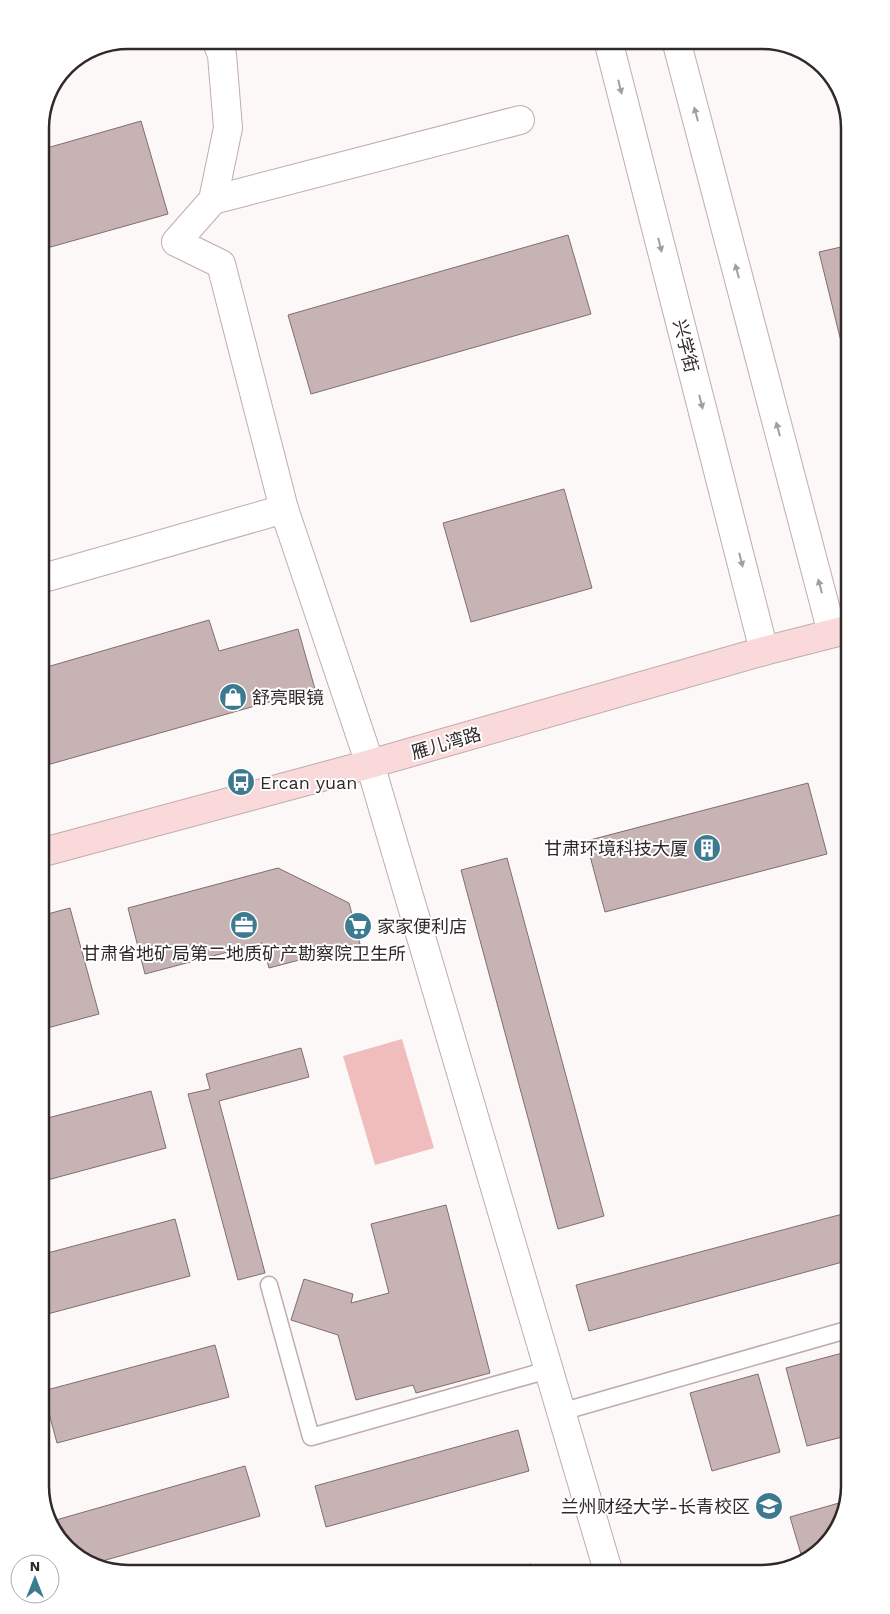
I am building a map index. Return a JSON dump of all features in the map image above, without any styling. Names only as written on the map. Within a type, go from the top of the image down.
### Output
[{"type":"main road","name":"雁儿湾路","points":[[49,851],[370,764],[764,651],[841,631]]},
{"type":"street","points":[[220,49],[222,55],[228,128],[213,200],[176,242],[221,264],[284,509],[370,764],[606,1565]]},
{"type":"street","name":"兴学街","points":[[610,49],[764,651]]},
{"type":"street","points":[[679,49],[841,631]]},
{"type":"street","points":[[213,200],[520,120]]},
{"type":"street","points":[[49,576],[284,509]]},
{"type":"lane","points":[[269,1285],[311,1437],[548,1370]]},
{"type":"lane","points":[[561,1412],[841,1332]]},
{"type":"shaded area","points":[[402,1039],[434,1148],[375,1165],[343,1056]]},
{"type":"building","points":[[141,121],[168,214],[49,247],[49,147]]},
{"type":"building","points":[[568,235],[591,314],[311,394],[288,315]]},
{"type":"building","points":[[841,247],[841,341],[819,252]]},
{"type":"building","points":[[564,489],[592,588],[471,622],[443,523]]},
{"type":"building","points":[[209,620],[219,651],[298,629],[315,689],[49,764],[49,666]]},
{"type":"building","name":"甘肃环境科技大厦","points":[[808,783],[827,854],[605,912],[586,841]]},
{"type":"building","points":[[507,858],[604,1216],[558,1229],[461,870]]},
{"type":"building","name":"甘肃省地矿局第二地质矿产勘察院卫生所","points":[[278,868],[349,903],[360,944],[269,968],[262,943],[145,974],[128,908]]},
{"type":"building","points":[[70,908],[99,1014],[49,1028],[49,914]]},
{"type":"building","points":[[301,1048],[309,1077],[219,1101],[265,1273],[238,1280],[188,1094],[210,1089],[206,1074]]},
{"type":"building","points":[[151,1091],[166,1148],[49,1180],[49,1118]]},
{"type":"building","points":[[446,1205],[490,1373],[416,1393],[413,1385],[356,1400],[338,1335],[291,1320],[304,1279],[353,1294],[351,1303],[389,1293],[371,1224]]},
{"type":"building","points":[[841,1214],[841,1262],[589,1331],[576,1285]]},
{"type":"building","points":[[175,1219],[190,1276],[49,1314],[49,1253]]},
{"type":"building","points":[[215,1345],[229,1397],[57,1443],[49,1413],[49,1389]]},
{"type":"building","points":[[841,1353],[841,1437],[807,1446],[786,1368]]},
{"type":"building","points":[[758,1374],[780,1452],[712,1471],[690,1393]]},
{"type":"building","points":[[518,1430],[529,1471],[326,1527],[315,1486]]},
{"type":"building","points":[[245,1466],[260,1516],[103,1561],[88,1555],[72,1542],[59,1526],[57,1520]]},
{"type":"building","points":[[839,1503],[828,1530],[814,1546],[804,1553],[801,1554],[790,1517]]},
{"type":"place","name":"舒亮眼镜","points":[[233,697]]},
{"type":"place","name":"Ercan yuan","points":[[241,782]]},
{"type":"place","name":"甘肃环境科技大厦","points":[[707,848]]},
{"type":"place","name":"甘肃省地矿局第二地质矿产勘察院卫生所","points":[[244,925]]},
{"type":"place","name":"家家便利店","points":[[358,926]]},
{"type":"place","name":"兰州财经大学-长青校区","points":[[769,1506]]}]
